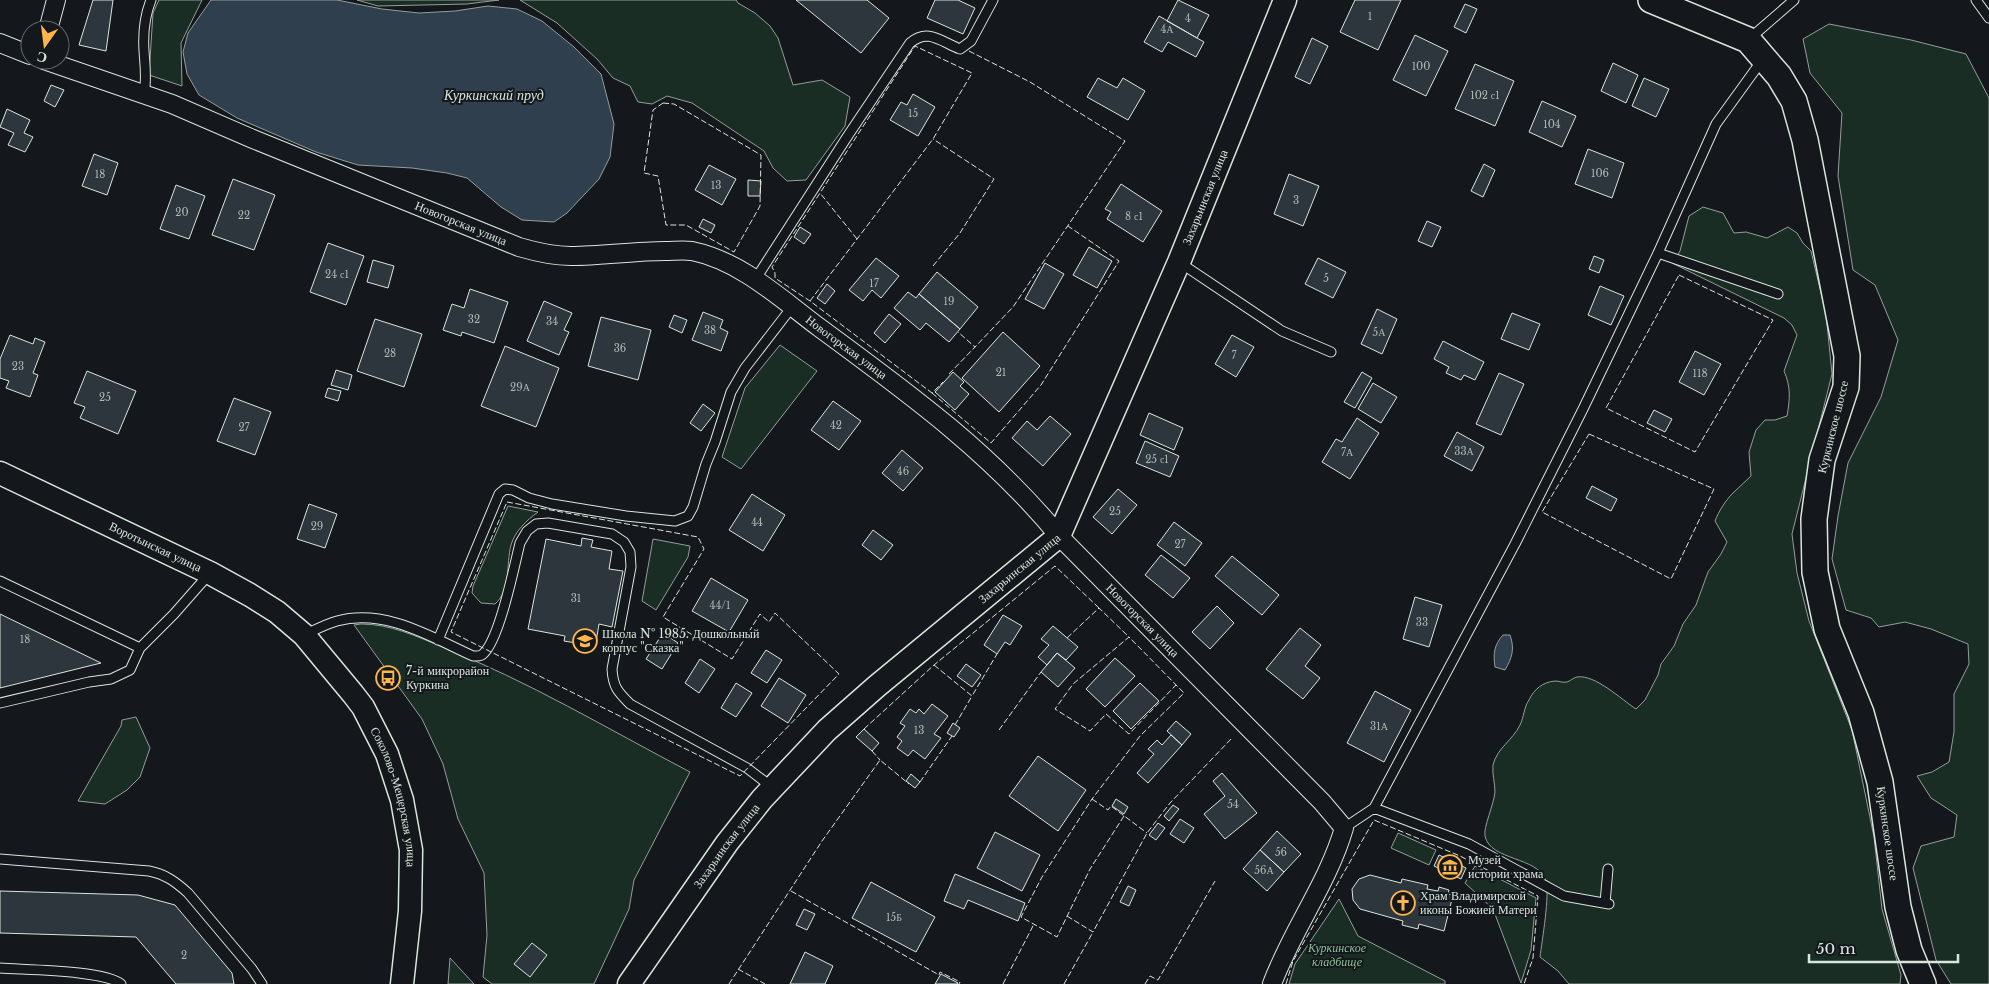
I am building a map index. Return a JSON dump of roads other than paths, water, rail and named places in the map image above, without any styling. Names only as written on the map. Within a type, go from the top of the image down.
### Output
[{"type":"main road","name":"Куркинское шоссе","points":[[1652,0],[1755,50],[1779,76],[1794,101],[1803,132],[1847,356],[1846,387],[1822,460],[1814,519],[1815,572],[1827,629],[1861,713],[1880,782],[1898,907],[1909,950],[1923,984]]},
{"type":"street","points":[[51,20],[56,0]]},
{"type":"street","name":"Захарьинская улица","points":[[629,984],[726,843],[773,788],[827,730],[877,686],[1059,536],[1179,262],[1285,0]]},
{"type":"street","points":[[0,44],[20,51]]},
{"type":"street","name":"Новогорская улица","points":[[70,69],[144,94],[519,247],[545,254],[570,256],[654,250],[690,251],[714,257],[755,280],[920,402],[972,446],[1031,501],[1059,536],[1322,802],[1344,828]]},
{"type":"street","name":"Воротынская улица","points":[[0,472],[210,573],[277,612],[304,635]]},
{"type":"street","name":"Соколово-Мещерская улица","points":[[304,635],[317,648],[363,707],[388,754],[402,800],[411,850],[410,911],[402,984]]},
{"type":"street","points":[[1272,984],[1281,960],[1337,853],[1344,828]]},
{"type":"lane","points":[[144,94],[147,81],[144,49],[145,30],[151,0]]},
{"type":"lane","points":[[755,280],[847,136],[910,43],[926,34],[960,49],[971,40],[993,0]]},
{"type":"lane","points":[[1344,828],[1374,808],[1515,544],[1583,409],[1658,253],[1716,124],[1755,50],[1794,0]]},
{"type":"lane","points":[[1976,0],[1989,18]]},
{"type":"lane","points":[[1658,253],[1778,294]]},
{"type":"lane","points":[[1179,262],[1282,331],[1331,352]]},
{"type":"lane","points":[[438,640],[499,494],[505,489],[552,504],[626,516],[676,521],[688,516],[693,507],[731,392],[745,368],[792,308]]},
{"type":"lane","points":[[304,635],[337,621],[371,617],[396,622],[473,656],[485,653],[496,632],[520,543],[527,531],[536,524],[548,523],[612,534],[624,542],[630,552],[631,567],[612,669],[613,684],[630,704],[747,768],[773,788]]},
{"type":"lane","points":[[0,703],[89,682],[112,679],[130,670],[140,648],[174,614],[210,573]]},
{"type":"lane","points":[[0,581],[140,648]]},
{"type":"lane","points":[[1374,808],[1469,844],[1564,896],[1607,904],[1608,870]]},
{"type":"lane","points":[[0,860],[150,871],[167,876],[188,893],[252,969],[262,984]]},
{"type":"lane","points":[[0,968],[90,974],[108,977],[121,984]]},
{"type":"water","name":"Куркинский пруд","points":[[211,0],[337,0],[382,9],[419,13],[455,11],[488,6],[517,9],[542,21],[574,47],[601,74],[614,124],[610,157],[599,179],[567,213],[554,222],[522,220],[501,207],[467,178],[412,168],[358,165],[316,152],[237,118],[199,95],[187,74],[183,52],[188,33]]},
{"type":"water","points":[[1503,635],[1510,635],[1512,645],[1511,657],[1505,670],[1495,667],[1494,658],[1496,646]]},
{"type":"place","name":"Школа № 1985. Дошкольный корпус \"Сказка\"","points":[[585,641]]},
{"type":"place","name":"7-й микрорайон Куркина","points":[[388,678]]},
{"type":"place","name":"Музей истории храма","points":[[1450,867]]},
{"type":"place","name":"Храм Владимирской иконы Божией Матери","points":[[1403,903]]},
{"type":"park label","name":"Куркинское кладбище","points":[[1337,955]]}]
